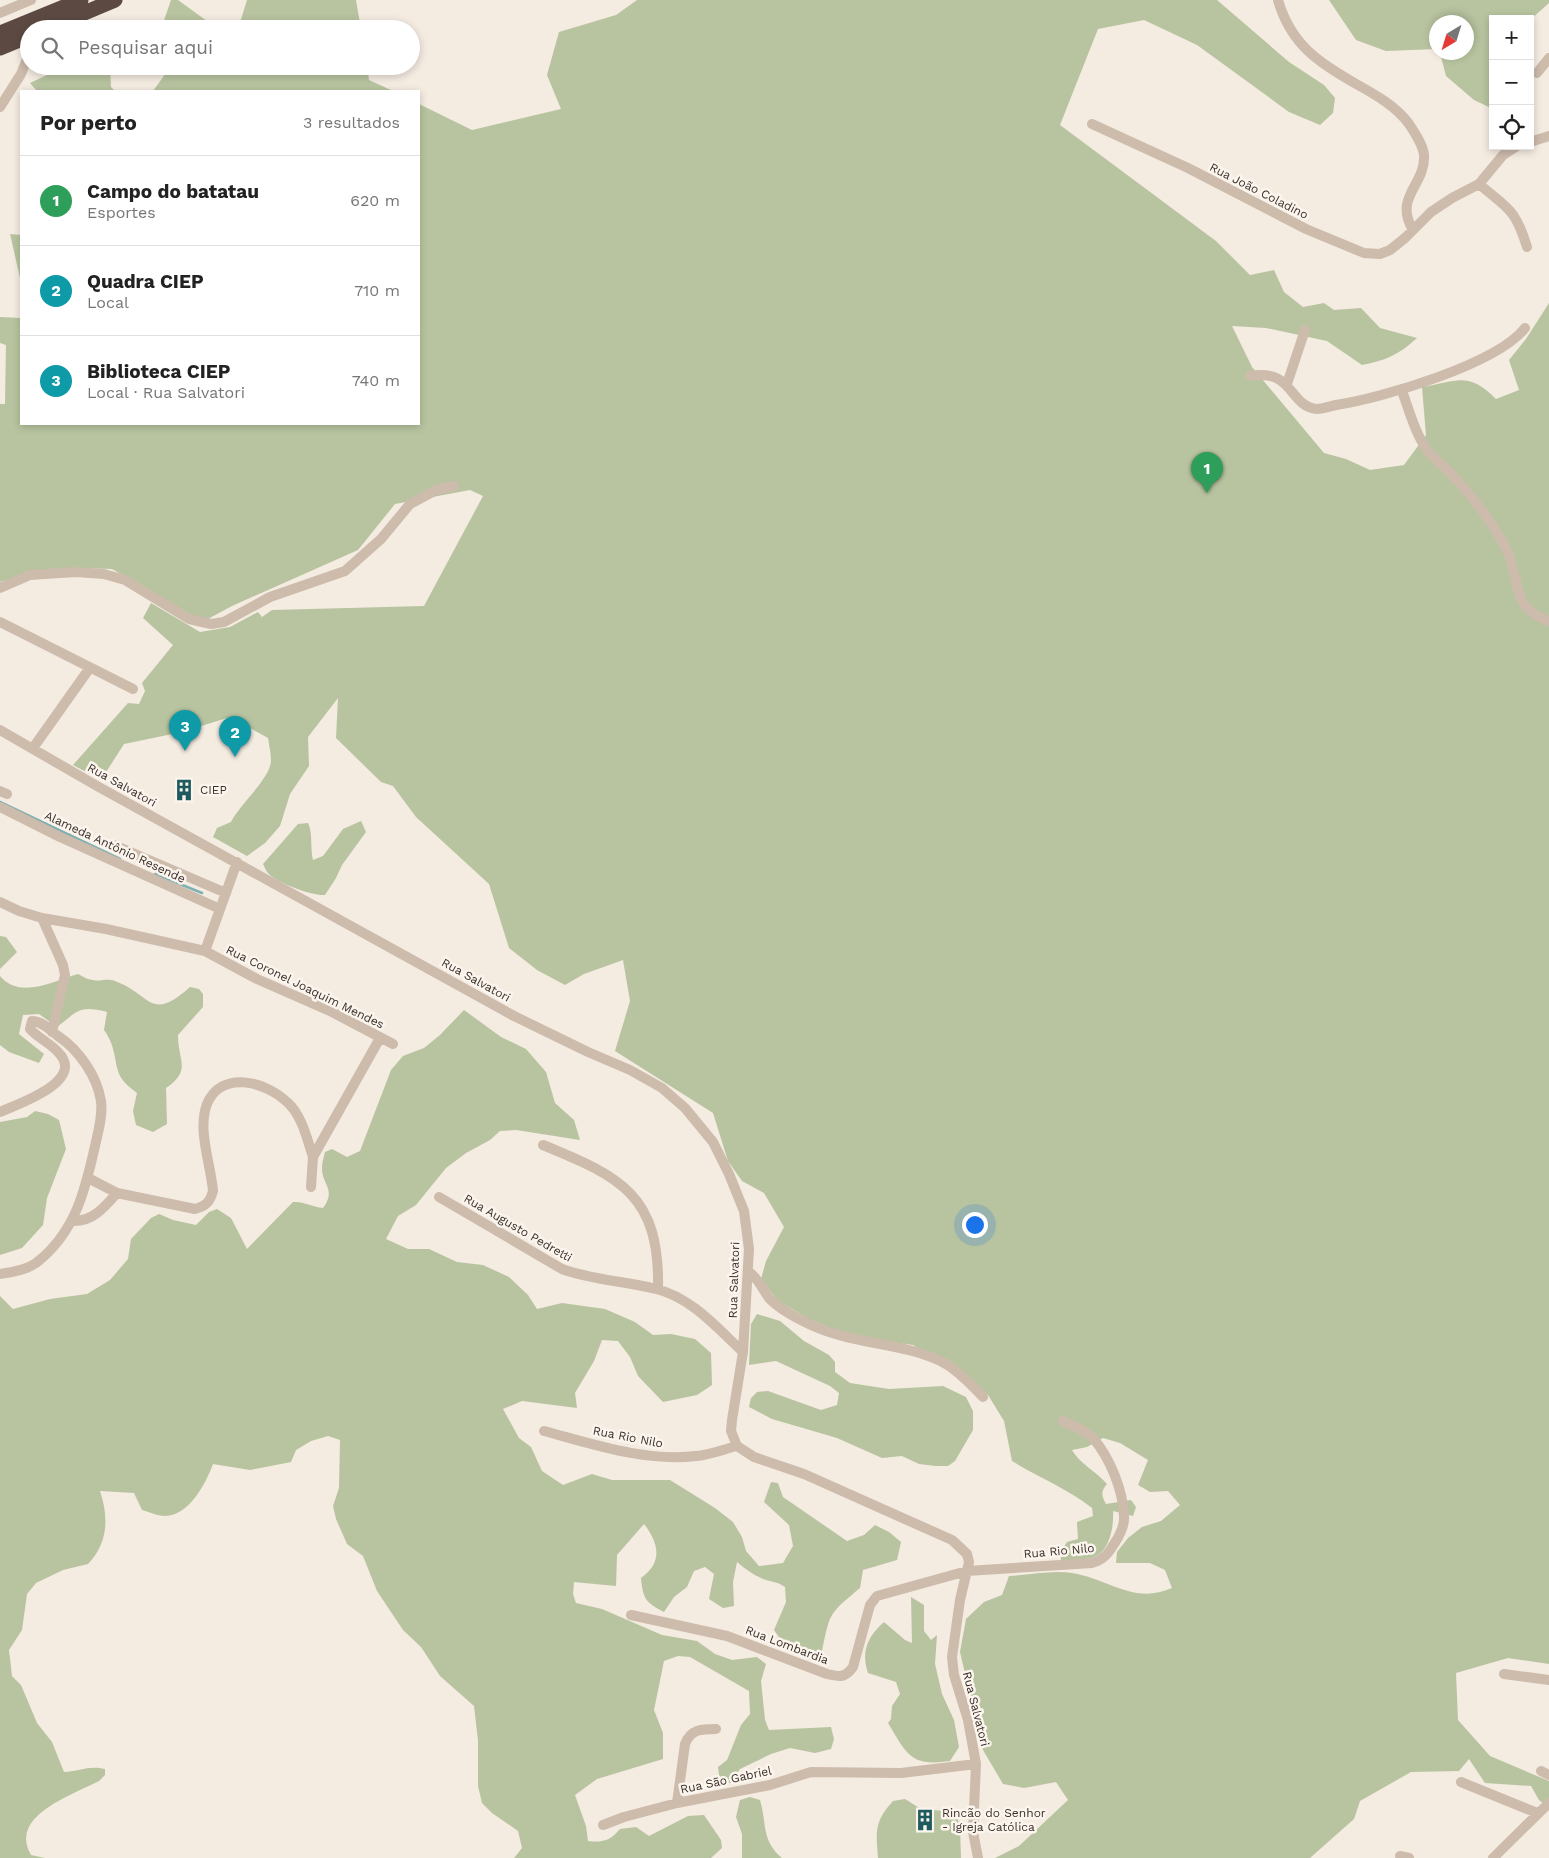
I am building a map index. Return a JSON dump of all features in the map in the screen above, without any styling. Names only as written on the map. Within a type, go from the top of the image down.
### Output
[{"type":"highway","points":[[47,20],[81,0]]},
{"type":"highway","points":[[52,20],[115,0]]},
{"type":"highway","points":[[0,33],[20,28]]},
{"type":"highway","points":[[0,48],[20,40]]},
{"type":"street","points":[[0,13],[30,0],[40,20]]},
{"type":"street","points":[[1278,0],[1292,35],[1305,49],[1323,64],[1374,94],[1394,109],[1408,123],[1424,156],[1421,169],[1407,202],[1407,219],[1413,230]]},
{"type":"street","points":[[1537,73],[1549,58]]},
{"type":"street","points":[[0,107],[20,75]]},
{"type":"street","name":"Rua João Coladino","points":[[1092,124],[1188,168],[1306,229],[1364,253],[1380,254],[1390,250],[1431,212],[1452,198],[1479,184],[1503,155],[1511,150]]},
{"type":"street","points":[[1534,141],[1549,136]]},
{"type":"street","points":[[1479,184],[1512,211],[1519,221],[1527,246]]},
{"type":"street","points":[[1250,376],[1263,374],[1287,384],[1306,405],[1318,409],[1402,391],[1447,374],[1496,350],[1518,337],[1525,328]]},
{"type":"street","points":[[1287,384],[1305,330]]},
{"type":"street","points":[[1402,391],[1420,440],[1453,476],[1500,537],[1513,568],[1521,601],[1530,611],[1549,622]]},
{"type":"street","points":[[0,588],[30,575],[76,572],[104,574],[125,580],[189,619],[212,624],[224,622],[270,597],[345,571],[381,539],[410,504],[436,490],[454,486]]},
{"type":"street","points":[[0,622],[89,669],[133,689]]},
{"type":"street","points":[[33,748],[89,669]]},
{"type":"street","name":"Rua Salvatori","points":[[0,730],[96,786],[514,1016],[630,1070],[662,1088],[685,1108],[713,1142],[744,1211],[749,1249],[748,1272],[743,1352],[732,1420],[732,1431],[738,1446],[754,1457],[804,1474],[952,1540],[967,1554],[969,1562],[960,1600],[952,1657],[954,1675],[968,1720],[976,1764],[973,1832],[978,1858]]},
{"type":"street","name":"Alameda Antônio Resende","points":[[0,807],[60,837],[220,909]]},
{"type":"street","name":"Alameda Antônio Resende","points":[[114,845],[226,893]]},
{"type":"street","name":"Rua Coronel Joaquim Mendes","points":[[205,951],[237,862]]},
{"type":"street","name":"Rua Coronel Joaquim Mendes","points":[[0,902],[19,911],[42,918],[106,929],[205,951],[258,979],[332,1012],[393,1044]]},
{"type":"street","points":[[42,918],[63,965],[64,975],[52,1032]]},
{"type":"street","points":[[0,1112],[48,1090],[60,1077],[64,1068],[64,1061],[58,1052],[30,1030],[30,1023],[32,1021],[39,1022],[67,1042],[82,1058],[100,1094],[101,1116],[88,1178],[82,1200],[72,1221],[50,1250],[35,1263],[22,1270],[0,1274]]},
{"type":"street","points":[[313,1157],[380,1038]]},
{"type":"street","points":[[88,1178],[117,1193],[195,1209],[204,1207],[210,1201],[213,1192],[204,1131],[206,1106],[214,1092],[226,1084],[242,1081],[267,1088],[288,1102],[300,1120],[313,1157],[311,1187]]},
{"type":"street","points":[[543,1145],[606,1173],[628,1189],[642,1208],[656,1244],[658,1289]]},
{"type":"street","points":[[72,1221],[87,1220],[98,1214],[117,1193]]},
{"type":"street","name":"Rua Augusto Pedretti","points":[[439,1196],[562,1269],[578,1275],[658,1289],[696,1309],[743,1352]]},
{"type":"street","points":[[748,1272],[758,1281],[769,1298],[788,1312],[819,1328],[925,1356],[946,1364],[961,1374],[983,1398]]},
{"type":"street","name":"Rua Rio Nilo","points":[[967,1571],[1092,1563],[1103,1559],[1111,1550],[1118,1538],[1125,1517],[1116,1480],[1104,1454],[1092,1437],[1080,1428],[1063,1421]]},
{"type":"street","name":"Rua Rio Nilo","points":[[544,1431],[615,1450],[658,1457],[697,1456],[738,1446]]},
{"type":"street","name":"Rua Lombardia","points":[[631,1615],[727,1636],[840,1678],[847,1675],[853,1667],[870,1605],[877,1596],[967,1571]]},
{"type":"street","points":[[1504,1674],[1549,1680]]},
{"type":"street","points":[[677,1803],[685,1744],[688,1736],[700,1729],[716,1729]]},
{"type":"street","name":"Rua São Gabriel","points":[[603,1825],[624,1817],[677,1803],[770,1785],[812,1772],[901,1774],[976,1764]]},
{"type":"street","points":[[1461,1782],[1538,1813]]},
{"type":"street","points":[[1493,1858],[1549,1803]]},
{"type":"green space","points":[[171,0],[178,0],[206,20],[164,20]]},
{"type":"green space","points":[[247,0],[356,0],[359,20],[241,20]]},
{"type":"green space","points":[[637,0],[1217,0],[1289,62],[1324,85],[1335,98],[1333,113],[1320,125],[1289,112],[1197,45],[1144,20],[1098,29],[1060,125],[1216,241],[1250,275],[1274,270],[1284,292],[1303,307],[1324,303],[1334,310],[1361,308],[1380,328],[1417,338],[1392,356],[1362,365],[1327,341],[1266,328],[1232,326],[1252,367],[1324,453],[1346,459],[1370,470],[1404,465],[1426,435],[1422,387],[1462,380],[1470,381],[1478,384],[1496,399],[1519,390],[1509,360],[1526,339],[1549,303],[1549,1664],[1508,1658],[1456,1673],[1458,1720],[1490,1756],[1549,1781],[1549,1808],[1539,1800],[1531,1786],[1485,1783],[1469,1759],[1459,1771],[1411,1772],[1360,1801],[1354,1819],[1310,1858],[995,1858],[1019,1846],[1068,1800],[1056,1782],[1024,1788],[1003,1784],[983,1750],[960,1652],[966,1619],[984,1602],[1002,1595],[1009,1576],[1065,1572],[1146,1594],[1172,1588],[1165,1570],[1150,1563],[1116,1563],[1117,1552],[1128,1538],[1142,1527],[1161,1521],[1180,1505],[1168,1491],[1150,1492],[1138,1485],[1148,1460],[1120,1443],[1103,1438],[1087,1447],[1072,1450],[1079,1459],[1107,1484],[1102,1493],[1106,1504],[1131,1500],[1136,1507],[1133,1516],[1113,1511],[1113,1523],[1108,1543],[1101,1553],[1088,1559],[1061,1560],[1060,1553],[1067,1542],[1078,1539],[1077,1522],[1093,1516],[1092,1508],[1073,1495],[1012,1461],[1004,1421],[988,1395],[913,1345],[850,1336],[809,1319],[778,1301],[761,1279],[766,1261],[784,1227],[764,1193],[742,1181],[728,1161],[713,1113],[615,1051],[630,1001],[623,960],[584,974],[565,985],[537,970],[509,948],[489,884],[416,817],[393,786],[381,782],[336,738],[338,698],[308,737],[309,766],[290,794],[280,826],[265,843],[247,856],[213,837],[217,828],[231,822],[260,784],[269,768],[271,761],[270,752],[268,738],[230,717],[182,732],[124,744],[101,780],[73,765],[128,703],[139,704],[145,691],[142,683],[173,645],[143,618],[151,603],[200,632],[230,627],[258,612],[262,617],[272,610],[424,606],[483,496],[470,490],[395,504],[358,550],[232,606],[206,620],[196,618],[112,569],[73,568],[37,571],[0,582],[0,404],[5,404],[6,345],[0,343],[0,317],[20,318],[20,425],[420,425],[420,104],[472,130],[561,109],[547,75],[559,32],[616,15]]},
{"type":"green space","points":[[1329,0],[1549,0],[1549,3],[1534,16],[1489,15],[1489,107],[1474,100],[1446,76],[1442,60],[1474,60],[1474,15],[1429,15],[1429,49],[1386,51],[1356,40]]},
{"type":"green space","points":[[47,75],[110,75],[111,87],[114,90],[36,90],[30,83]]},
{"type":"green space","points":[[165,75],[368,75],[369,80],[391,90],[154,90]]},
{"type":"green space","points":[[10,234],[20,235],[20,278]]},
{"type":"green space","points":[[361,821],[366,832],[342,865],[325,895],[304,891],[273,878],[263,864],[298,824],[308,823],[313,860],[323,856],[343,829]]},
{"type":"green space","points":[[0,936],[6,937],[17,952],[0,969]]},
{"type":"green space","points":[[78,974],[91,980],[115,981],[127,986],[151,1002],[158,1004],[177,998],[190,987],[199,989],[203,994],[203,1007],[178,1035],[182,1065],[179,1076],[166,1088],[167,1124],[153,1132],[136,1125],[133,1111],[137,1093],[125,1083],[117,1069],[111,1044],[104,1030],[107,1012],[84,1009],[75,1013],[57,1027],[39,1014],[23,1015],[19,1034],[44,1054],[39,1063],[9,1052],[0,1045],[0,976],[8,983],[17,987],[27,988],[38,987]]},
{"type":"green space","points":[[464,1010],[501,1037],[526,1049],[546,1072],[555,1103],[574,1120],[580,1140],[516,1130],[500,1131],[490,1140],[466,1153],[446,1168],[416,1205],[398,1216],[386,1239],[408,1249],[429,1249],[457,1262],[483,1265],[509,1277],[528,1295],[537,1309],[562,1303],[605,1309],[635,1322],[653,1335],[671,1334],[695,1339],[711,1353],[712,1385],[697,1395],[663,1402],[638,1376],[630,1357],[618,1341],[602,1340],[594,1361],[575,1393],[577,1408],[522,1401],[503,1409],[519,1438],[531,1447],[542,1471],[563,1485],[592,1474],[612,1480],[670,1480],[715,1508],[733,1522],[742,1537],[746,1551],[759,1566],[783,1563],[793,1546],[789,1525],[764,1502],[771,1482],[778,1483],[783,1497],[847,1541],[864,1535],[875,1525],[889,1532],[901,1542],[897,1560],[863,1570],[860,1588],[836,1609],[829,1621],[822,1652],[808,1660],[788,1650],[774,1630],[786,1602],[785,1587],[748,1571],[737,1562],[733,1582],[734,1606],[723,1608],[709,1599],[714,1574],[705,1567],[694,1571],[687,1587],[674,1597],[664,1612],[649,1603],[644,1596],[641,1578],[653,1566],[656,1553],[653,1538],[644,1524],[617,1555],[616,1586],[574,1582],[573,1594],[576,1603],[602,1609],[662,1635],[697,1641],[715,1654],[732,1660],[757,1657],[766,1664],[761,1681],[765,1720],[769,1730],[831,1727],[834,1739],[831,1749],[815,1753],[790,1748],[771,1754],[740,1769],[731,1783],[720,1782],[718,1767],[727,1760],[741,1725],[750,1714],[749,1691],[690,1657],[678,1656],[664,1661],[654,1710],[663,1733],[663,1759],[597,1779],[575,1795],[586,1826],[588,1841],[598,1842],[606,1840],[620,1829],[636,1827],[649,1836],[688,1816],[704,1815],[721,1840],[722,1848],[711,1858],[514,1858],[522,1848],[518,1831],[492,1813],[482,1803],[478,1786],[478,1740],[474,1706],[440,1676],[421,1647],[403,1630],[377,1591],[363,1556],[347,1544],[336,1519],[333,1506],[339,1488],[340,1440],[328,1436],[311,1441],[296,1450],[291,1462],[250,1470],[213,1464],[201,1489],[189,1505],[174,1515],[162,1516],[142,1510],[134,1493],[100,1491],[105,1511],[105,1530],[100,1548],[88,1564],[63,1570],[36,1583],[27,1594],[22,1630],[9,1650],[12,1676],[21,1685],[37,1723],[52,1742],[64,1772],[99,1768],[105,1769],[105,1775],[99,1781],[60,1800],[35,1818],[28,1829],[26,1841],[31,1855],[45,1858],[0,1858],[0,1296],[13,1309],[50,1299],[87,1294],[110,1280],[128,1259],[131,1239],[151,1218],[159,1214],[173,1220],[196,1225],[209,1212],[217,1209],[231,1218],[247,1249],[293,1202],[323,1208],[329,1196],[322,1173],[325,1152],[332,1149],[347,1157],[360,1151],[391,1070],[403,1056],[424,1048],[440,1035]]},
{"type":"green space","points":[[35,1111],[48,1114],[59,1120],[66,1149],[47,1198],[43,1225],[22,1248],[0,1255],[0,1122],[27,1117]]},
{"type":"green space","points":[[757,1314],[780,1321],[804,1341],[829,1355],[835,1362],[835,1372],[850,1383],[889,1389],[943,1386],[966,1397],[973,1411],[973,1430],[955,1461],[948,1466],[936,1466],[919,1464],[902,1456],[882,1458],[837,1438],[772,1419],[749,1407],[751,1398],[757,1392],[768,1391],[821,1410],[837,1405],[839,1393],[830,1386],[776,1361],[749,1365],[751,1324]]},
{"type":"green space","points":[[911,1597],[924,1605],[924,1631],[931,1640],[937,1635],[935,1664],[942,1694],[954,1720],[959,1747],[950,1761],[926,1762],[911,1756],[905,1750],[888,1723],[891,1719],[892,1706],[900,1694],[896,1682],[868,1673],[866,1665],[867,1645],[873,1633],[884,1622],[905,1640],[912,1643]]},
{"type":"green space","points":[[750,1797],[760,1800],[768,1838],[775,1851],[782,1858],[742,1858],[742,1834],[736,1817],[740,1800]]},
{"type":"green space","name":"Rincão do Senhor - Igreja Católica","points":[[905,1799],[921,1809],[956,1812],[960,1827],[961,1858],[878,1858],[877,1834],[879,1821],[893,1801]]},
{"type":"waterway","points":[[0,802],[120,859]]},
{"type":"waterway","points":[[155,874],[202,893]]},
{"type":"place","name":"Campo do batatau","points":[[1207,493]]},
{"type":"place","name":"Biblioteca CIEP","points":[[185,751]]},
{"type":"place","name":"Quadra CIEP","points":[[235,757]]},
{"type":"place","name":"CIEP","points":[[184,790]]},
{"type":"place","name":"Rincão do Senhor - Igreja Católica","points":[[925,1820]]}]
